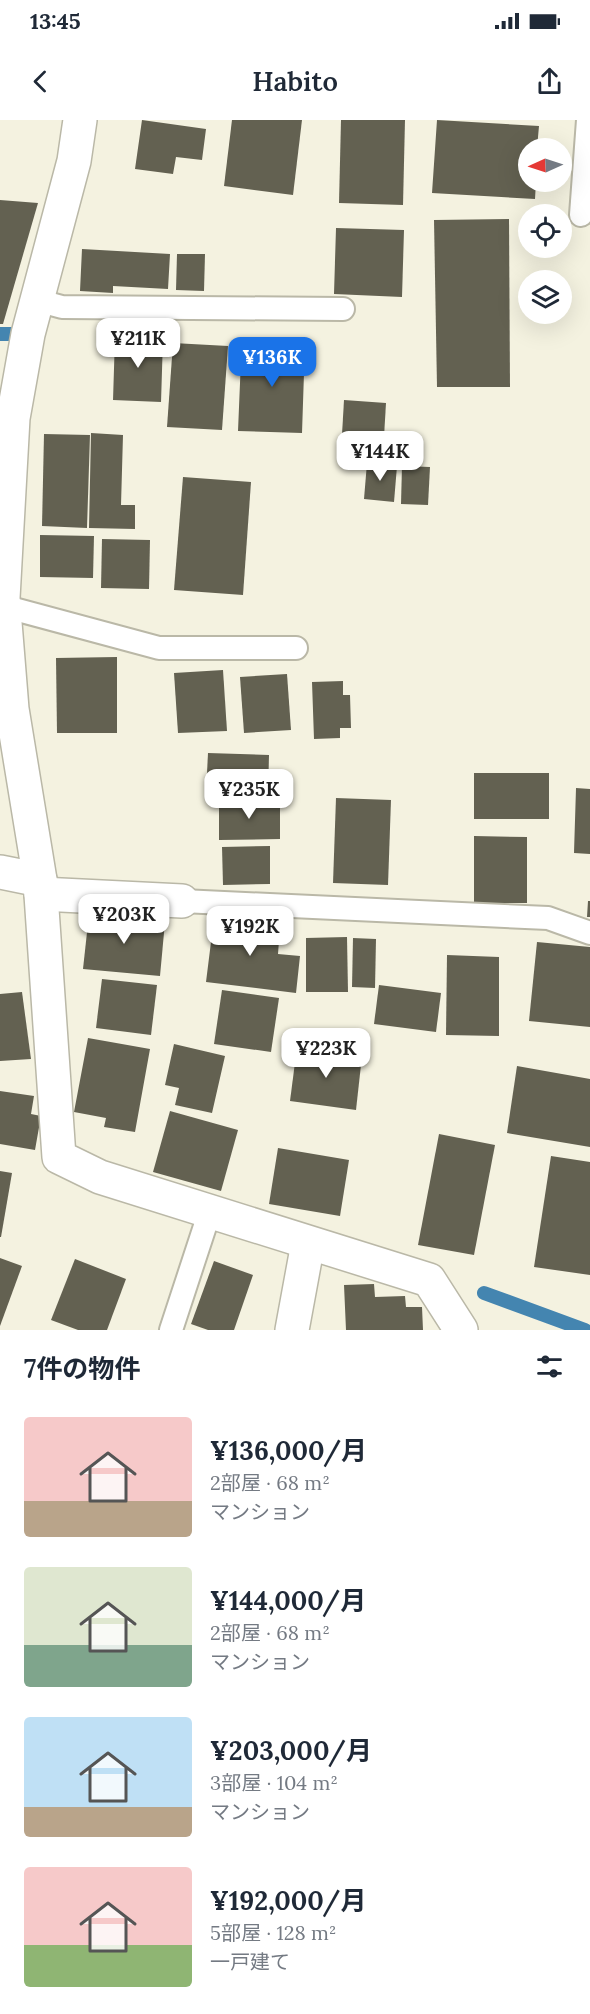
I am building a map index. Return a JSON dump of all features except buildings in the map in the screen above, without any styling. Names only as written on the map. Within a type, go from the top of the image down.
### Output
[{"type":"street","points":[[80,120],[74,161],[27,334],[6,446],[4,659],[40,887],[58,1157],[100,1177],[429,1280],[461,1330]]},
{"type":"street","points":[[0,872],[40,887],[182,901]]},
{"type":"street","points":[[292,1330],[308,1243]]},
{"type":"lane","points":[[581,215],[588,120]]},
{"type":"lane","points":[[36,300],[62,307],[343,309]]},
{"type":"lane","points":[[3,606],[159,648],[296,648]]},
{"type":"lane","points":[[182,901],[548,918],[590,933]]},
{"type":"lane","points":[[171,1330],[210,1211]]},
{"type":"waterway","points":[[0,334],[15,334]]},
{"type":"waterway","points":[[484,1293],[585,1330]]}]
